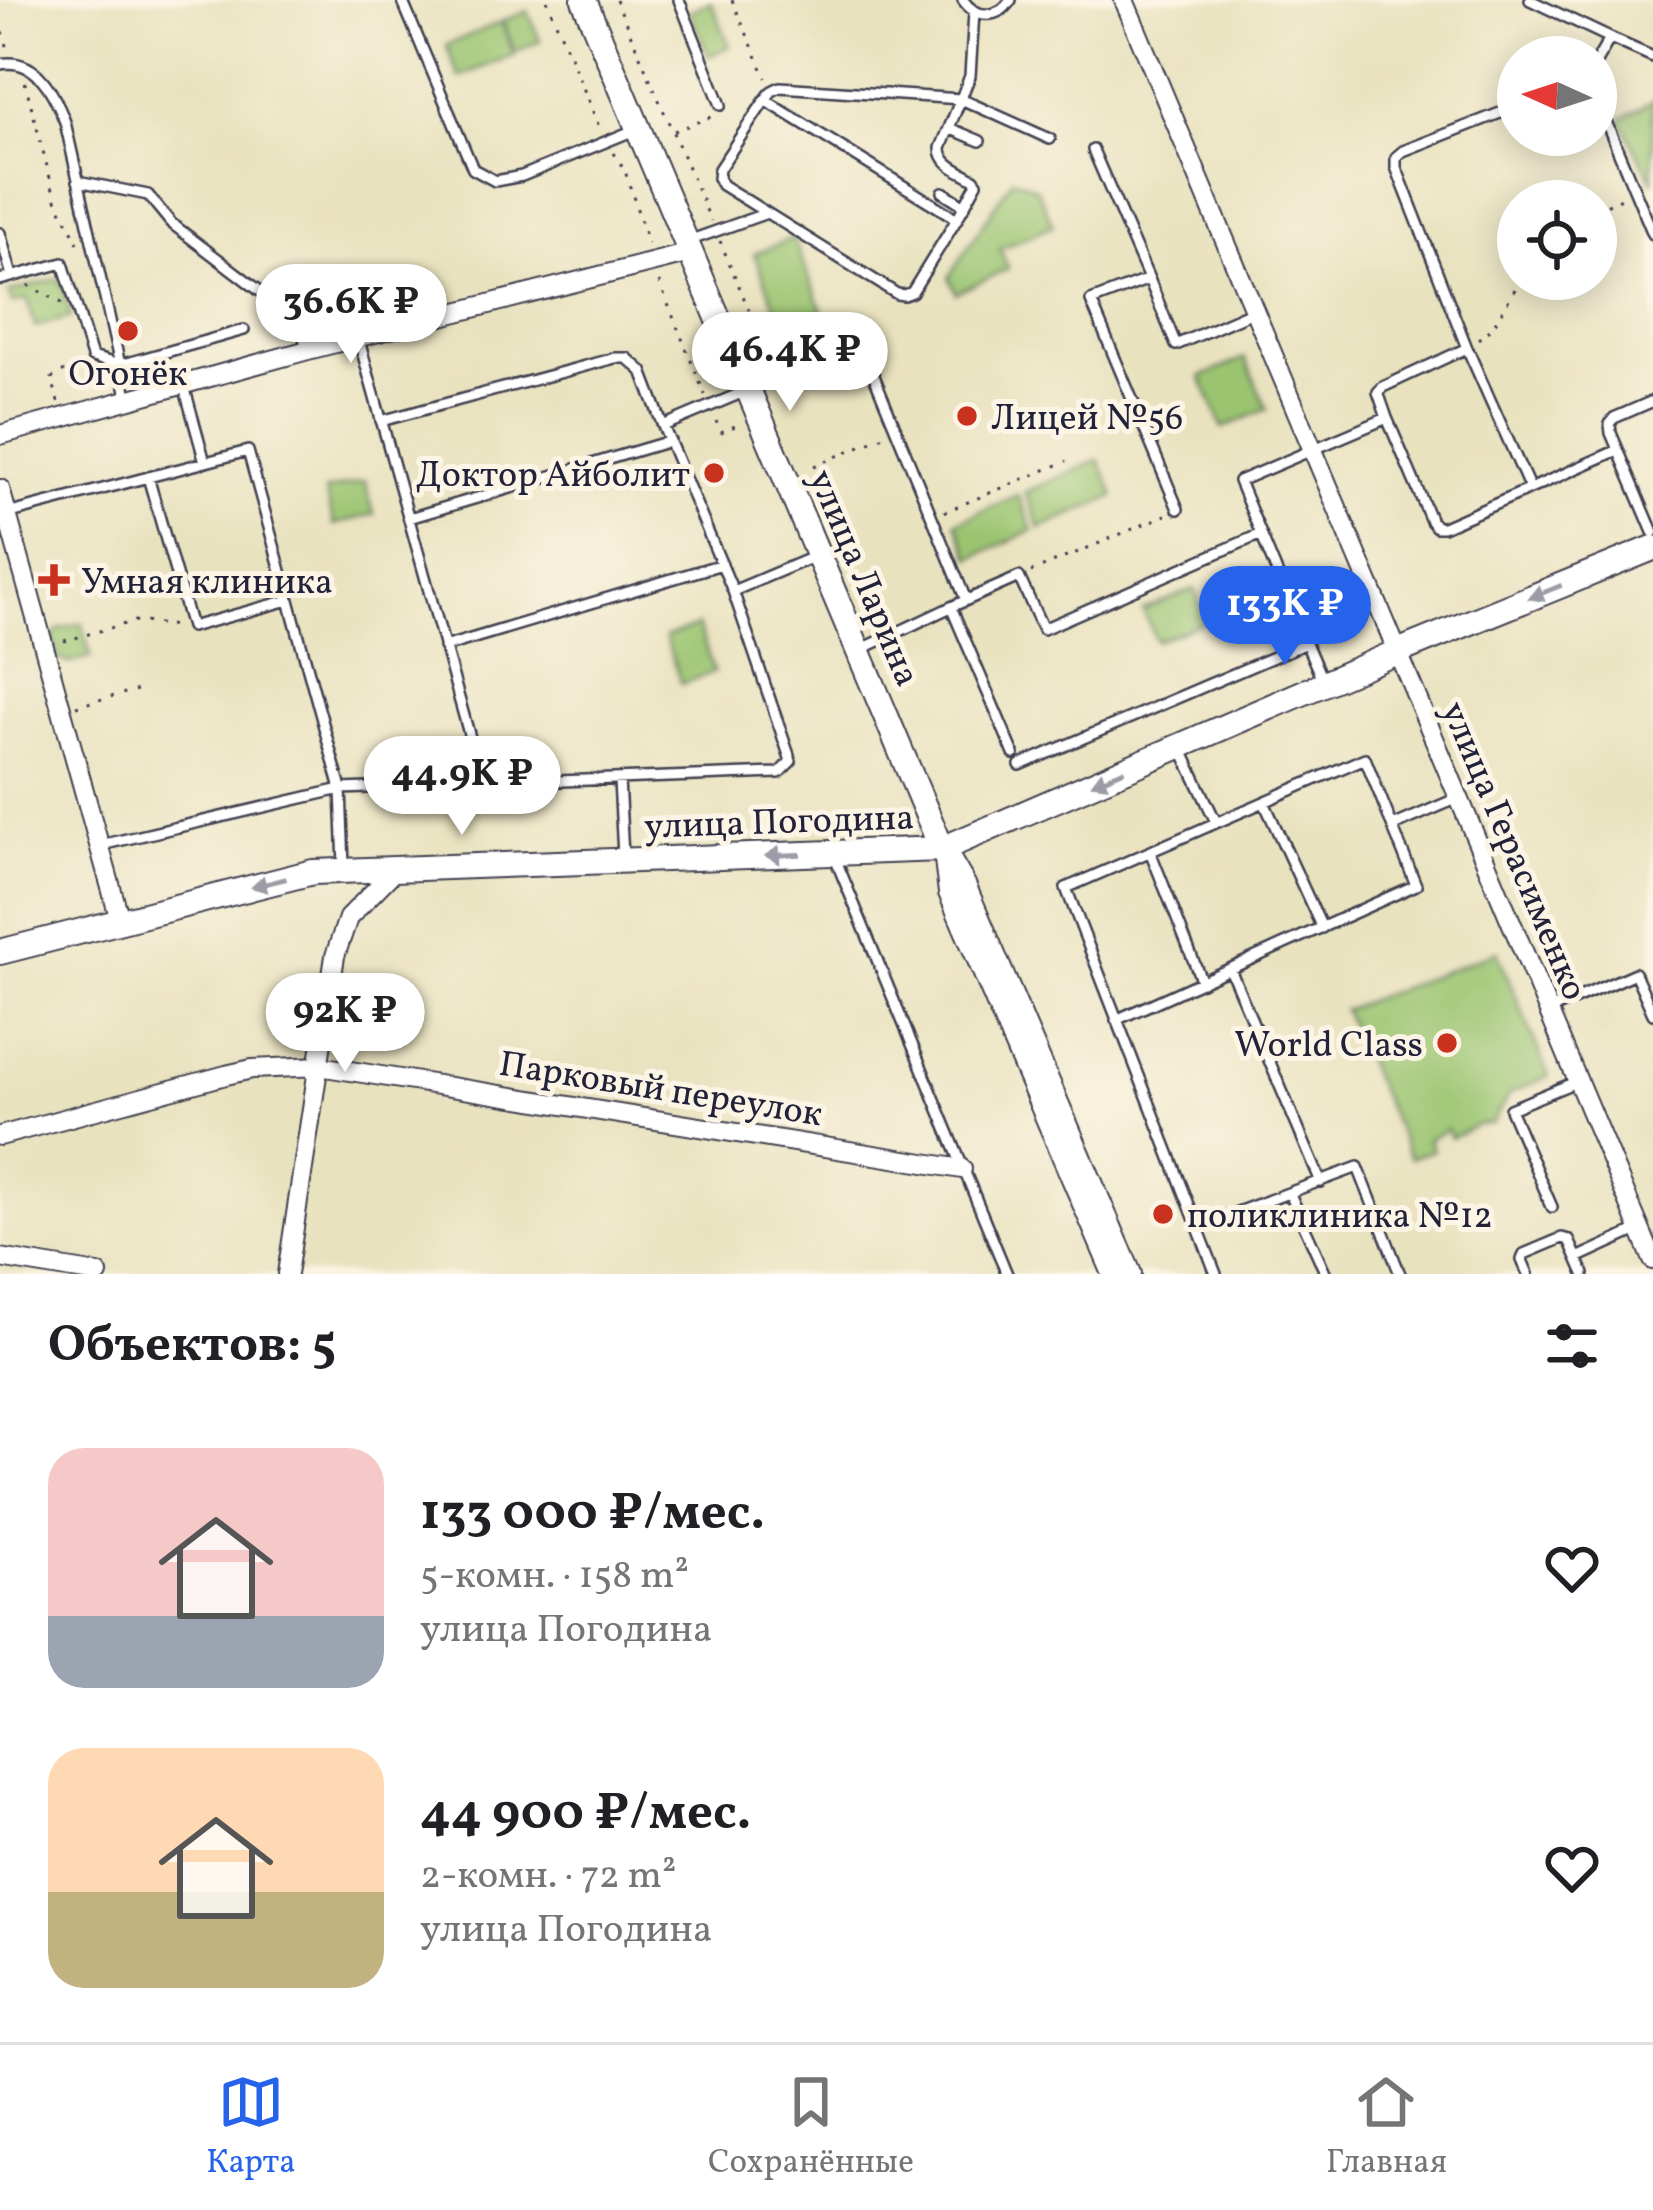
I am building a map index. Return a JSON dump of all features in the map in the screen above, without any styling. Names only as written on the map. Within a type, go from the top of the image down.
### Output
[{"type":"street","name":"улица Ларина","points":[[584,0],[942,849],[963,885],[1129,1274]]},
{"type":"street","name":"улица Герасименко","points":[[1124,0],[1653,1260]]},
{"type":"street","points":[[0,435],[651,263],[688,247]]},
{"type":"street","points":[[0,489],[120,920]]},
{"type":"street","name":"улица Погодина","points":[[0,952],[313,872],[942,849],[1397,652],[1653,548]]},
{"type":"street","name":"улица Ларина","points":[[942,849],[948,893],[1112,1274]]},
{"type":"street","points":[[287,1274],[335,956],[348,918],[395,870]]},
{"type":"street","points":[[344,871],[357,879],[359,906]]},
{"type":"street","name":"Парковый переулок","points":[[0,1136],[226,1075],[319,1066],[962,1168]]},
{"type":"street","points":[[0,1258],[98,1274]]},
{"type":"lane","points":[[402,0],[472,169],[495,181],[522,176],[637,129]]},
{"type":"lane","points":[[679,0],[721,106]]},
{"type":"lane","points":[[963,0],[974,12],[991,15],[1011,0]]},
{"type":"lane","points":[[1530,0],[1606,36]]},
{"type":"lane","points":[[974,12],[970,76],[961,99],[941,148],[941,156],[977,183],[911,292],[897,294],[722,185],[719,169],[768,96],[780,87],[961,99],[1051,139]]},
{"type":"lane","points":[[1617,41],[1653,57]]},
{"type":"lane","points":[[11,64],[38,73],[54,94],[65,122],[128,400]]},
{"type":"lane","points":[[768,96],[957,219]]},
{"type":"lane","points":[[1497,114],[1403,151],[1396,158],[1396,167],[1467,348],[1530,489]]},
{"type":"lane","points":[[949,128],[980,141]]},
{"type":"lane","points":[[1617,149],[1653,234]]},
{"type":"lane","points":[[1093,150],[1176,345],[1254,311]]},
{"type":"lane","points":[[78,181],[148,195],[171,223],[298,320],[308,350]]},
{"type":"lane","points":[[943,192],[965,206]]},
{"type":"lane","points":[[688,247],[716,231],[767,213]]},
{"type":"lane","points":[[0,233],[6,278],[63,263],[92,357],[120,364],[244,330]]},
{"type":"lane","points":[[1149,278],[1091,301],[1178,509]]},
{"type":"lane","points":[[358,337],[483,784]]},
{"type":"lane","points":[[1467,348],[1378,392],[1436,527],[1618,450]]},
{"type":"lane","points":[[865,354],[966,600]]},
{"type":"lane","points":[[100,845],[341,789],[779,773],[791,761],[733,590],[642,371],[627,358],[382,421]]},
{"type":"lane","points":[[183,384],[205,462]]},
{"type":"lane","points":[[664,426],[748,390]]},
{"type":"lane","points":[[1653,401],[1610,424],[1653,532]]},
{"type":"lane","points":[[1324,684],[1239,481],[1387,418]]},
{"type":"lane","points":[[409,518],[670,441]]},
{"type":"lane","points":[[7,514],[248,451],[341,789],[344,871]]},
{"type":"lane","points":[[148,477],[191,627],[289,600]]},
{"type":"lane","points":[[858,650],[1019,577],[1043,629],[1262,535]]},
{"type":"lane","points":[[733,590],[818,554]]},
{"type":"lane","points":[[444,647],[722,564]]},
{"type":"lane","points":[[951,607],[1014,754]]},
{"type":"lane","points":[[1020,765],[1306,643]]},
{"type":"lane","points":[[1180,746],[1216,823]]},
{"type":"lane","points":[[1116,1020],[1416,885],[1365,758],[1066,888],[1116,1020],[1216,1274]]},
{"type":"lane","points":[[619,780],[623,861]]},
{"type":"lane","points":[[1393,826],[1458,798]]},
{"type":"lane","points":[[1264,802],[1322,928]]},
{"type":"lane","points":[[1150,851],[1202,982]]},
{"type":"lane","points":[[833,854],[1007,1274]]},
{"type":"lane","points":[[1230,969],[1321,1182]]},
{"type":"lane","points":[[1548,1011],[1635,973],[1653,1014]]},
{"type":"lane","points":[[1552,1207],[1510,1109],[1577,1081]]},
{"type":"lane","points":[[1197,1227],[1358,1167],[1400,1274]]},
{"type":"lane","points":[[1290,1194],[1327,1274]]},
{"type":"lane","points":[[1577,1258],[1640,1229]]},
{"type":"lane","points":[[1528,1274],[1524,1253],[1562,1238],[1569,1240],[1584,1274]]},
{"type":"path","points":[[547,0],[605,142],[626,171],[651,263],[721,432],[758,416]]},
{"type":"path","points":[[616,0],[789,405]]},
{"type":"path","points":[[732,0],[768,96]]},
{"type":"path","points":[[0,20],[55,197],[84,256]]},
{"type":"path","points":[[673,131],[721,113],[721,106]]},
{"type":"path","points":[[1617,200],[1635,192]]},
{"type":"path","points":[[6,278],[79,313]]},
{"type":"path","points":[[1467,348],[1492,328],[1509,300]]},
{"type":"path","points":[[62,418],[52,378],[92,357]]},
{"type":"path","points":[[814,466],[896,431]]},
{"type":"path","points":[[932,518],[1066,461]]},
{"type":"path","points":[[1019,577],[1178,509]]},
{"type":"path","points":[[44,646],[135,621],[191,627]]},
{"type":"path","points":[[63,710],[137,690]]},
{"type":"green space","points":[[711,1],[730,46],[709,56],[689,12]]},
{"type":"green space","points":[[528,11],[540,41],[515,52],[503,21]]},
{"type":"green space","points":[[501,22],[514,55],[459,77],[446,45]]},
{"type":"green space","points":[[1653,100],[1653,182],[1620,120]]},
{"type":"green space","points":[[1013,178],[1037,189],[1053,225],[1000,249],[1008,269],[956,293],[949,277]]},
{"type":"green space","points":[[793,238],[836,343],[797,359],[754,254]]},
{"type":"green space","points":[[60,278],[71,317],[35,327],[27,299],[12,303],[9,292]]},
{"type":"green space","points":[[1245,358],[1267,409],[1223,428],[1201,377]]},
{"type":"green space","points":[[1099,460],[1115,496],[1040,528],[1025,492]]},
{"type":"green space","points":[[365,481],[374,514],[334,525],[325,491]]},
{"type":"green space","points":[[1018,495],[1033,531],[971,558],[956,522]]},
{"type":"green space","points":[[1194,589],[1207,621],[1156,641],[1143,610]]},
{"type":"green space","points":[[82,623],[91,657],[68,663],[57,658],[52,637],[59,629]]},
{"type":"green space","points":[[698,626],[714,672],[681,684],[665,637]]},
{"type":"green space","name":"World Class","points":[[1497,951],[1549,1076],[1509,1094],[1492,1124],[1477,1125],[1451,1138],[1447,1130],[1428,1139],[1433,1150],[1410,1158],[1343,1010]]},
{"type":"place","name":"Огонёк","points":[[128,331]]},
{"type":"place","name":"Лицей №56","points":[[967,416]]},
{"type":"place","name":"Доктор Айболит","points":[[714,473]]},
{"type":"place","name":"Умная клиника","points":[[54,580]]},
{"type":"place","name":"World Class","points":[[1447,1043]]},
{"type":"place","name":"поликлиника №12","points":[[1163,1214]]}]
